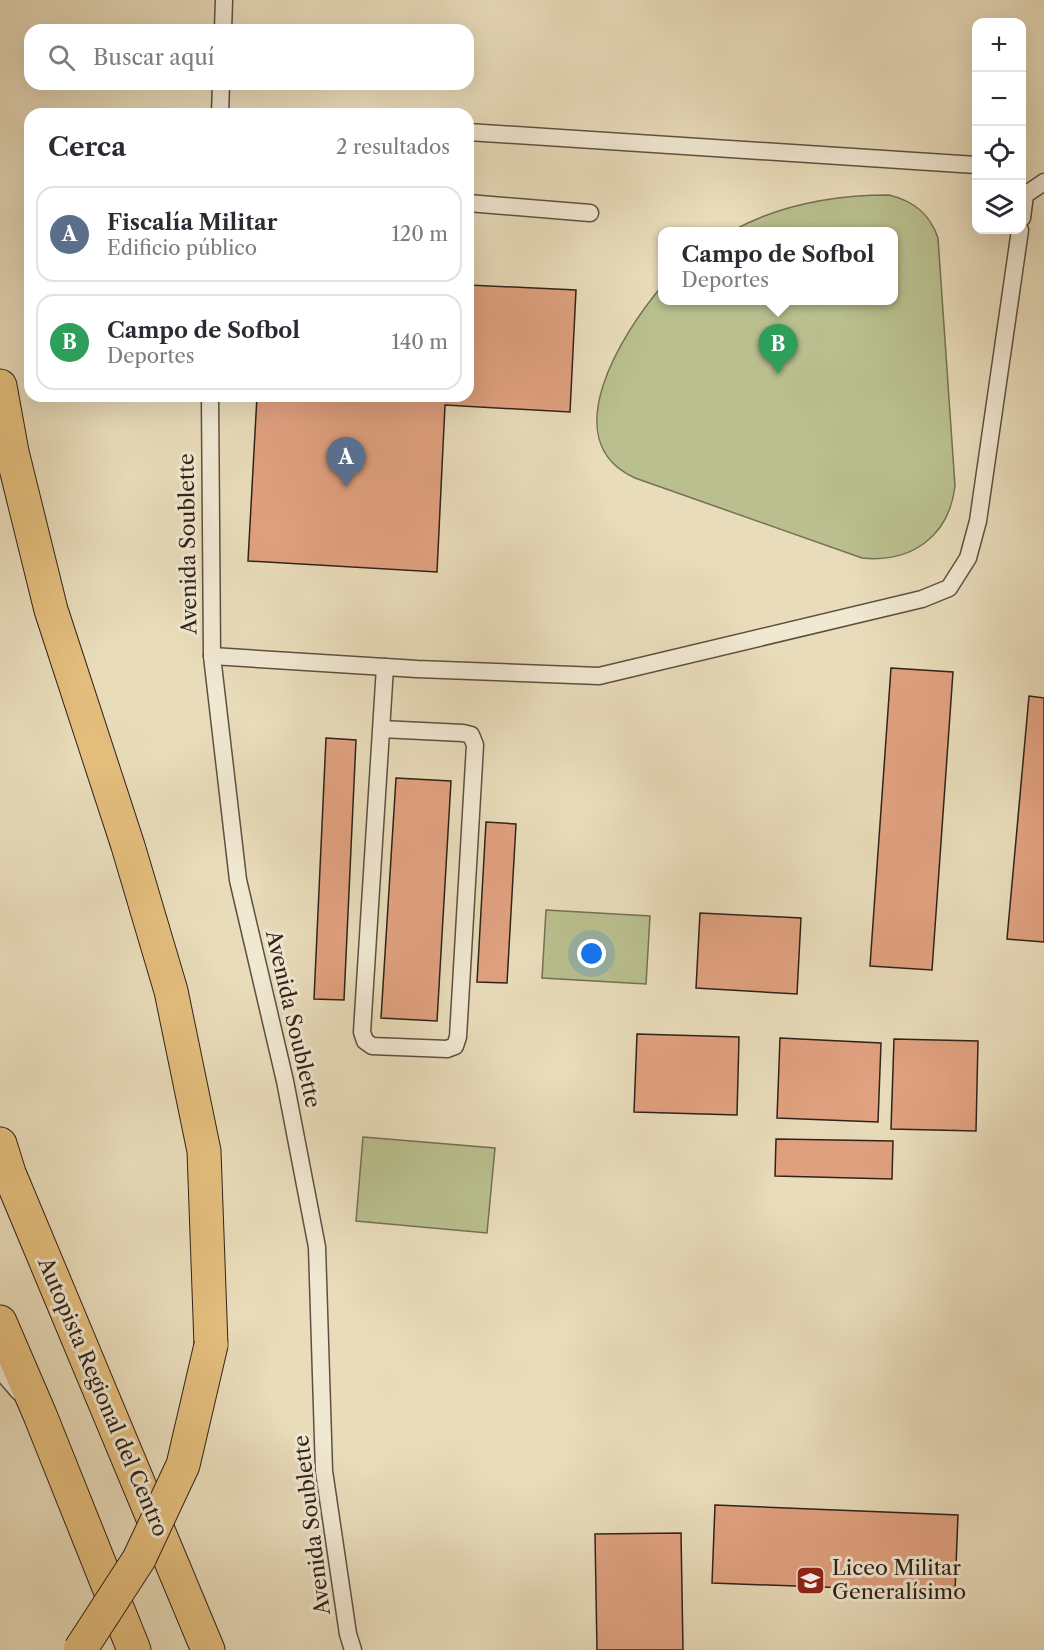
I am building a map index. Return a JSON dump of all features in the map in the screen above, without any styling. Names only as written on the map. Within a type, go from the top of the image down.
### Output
[{"type":"highway","points":[[0,386],[12,452],[51,610],[128,846],[171,991],[204,1151],[211,1344],[183,1465],[139,1559],[80,1650]]},
{"type":"highway","name":"Autopista Regional del Centro","points":[[0,1144],[9,1173],[208,1650]]},
{"type":"highway","points":[[0,1322],[40,1415],[134,1650]]},
{"type":"lane","points":[[223,24],[224,0]]},
{"type":"lane","points":[[220,108],[221,90]]},
{"type":"lane","points":[[474,132],[972,165]]},
{"type":"lane","points":[[1026,195],[1044,182]]},
{"type":"lane","points":[[474,203],[590,213]]},
{"type":"lane","points":[[212,656],[385,667],[599,676],[922,599],[949,588],[968,558],[978,521],[1019,234]]},
{"type":"lane","name":"Avenida Soublette","points":[[210,402],[212,656],[238,880],[285,1081],[316,1247],[324,1471],[348,1634],[353,1650]]},
{"type":"lane","points":[[381,729],[463,733],[471,735],[475,745],[459,1037],[455,1046],[447,1049],[372,1046],[365,1041],[362,1032],[381,729],[385,667]]},
{"type":"lane","points":[[0,1370],[40,1415]]},
{"type":"green space","points":[[868,195],[889,195],[913,205],[926,215],[938,238],[955,486],[945,519],[936,533],[911,551],[896,556],[862,558],[635,478],[611,461],[599,439],[597,413],[603,385],[630,330],[658,291],[658,305],[898,305],[898,227],[740,227],[769,214],[808,203]]},
{"type":"green space","points":[[546,910],[650,916],[646,984],[542,978]]},
{"type":"green space","points":[[363,1137],[495,1148],[487,1233],[356,1221]]},
{"type":"building","points":[[474,285],[576,290],[570,412],[445,405],[437,572],[248,561],[257,402],[474,402]]},
{"type":"building","points":[[891,668],[953,672],[932,970],[870,966]]},
{"type":"building","points":[[1029,696],[1044,698],[1044,942],[1007,939]]},
{"type":"building","points":[[326,738],[356,740],[344,1000],[314,999]]},
{"type":"building","points":[[396,778],[451,781],[437,1021],[381,1018]]},
{"type":"building","points":[[486,822],[516,824],[507,983],[477,982]]},
{"type":"building","points":[[700,913],[801,918],[797,994],[696,988]]},
{"type":"building","points":[[637,1034],[739,1037],[737,1115],[634,1112]]},
{"type":"building","points":[[780,1038],[881,1043],[878,1122],[777,1118]]},
{"type":"building","points":[[894,1039],[978,1041],[976,1131],[891,1129]]},
{"type":"building","points":[[776,1139],[893,1141],[892,1179],[775,1176]]},
{"type":"building","points":[[715,1505],[958,1515],[955,1592],[712,1583]]},
{"type":"building","points":[[681,1533],[683,1650],[597,1650],[595,1534]]},
{"type":"place","name":"Campo de Sofbol","points":[[778,374]]},
{"type":"place","name":"Fiscalía Militar","points":[[346,487]]},
{"type":"place","name":"Liceo Militar Generalísimo","points":[[811,1580]]}]
